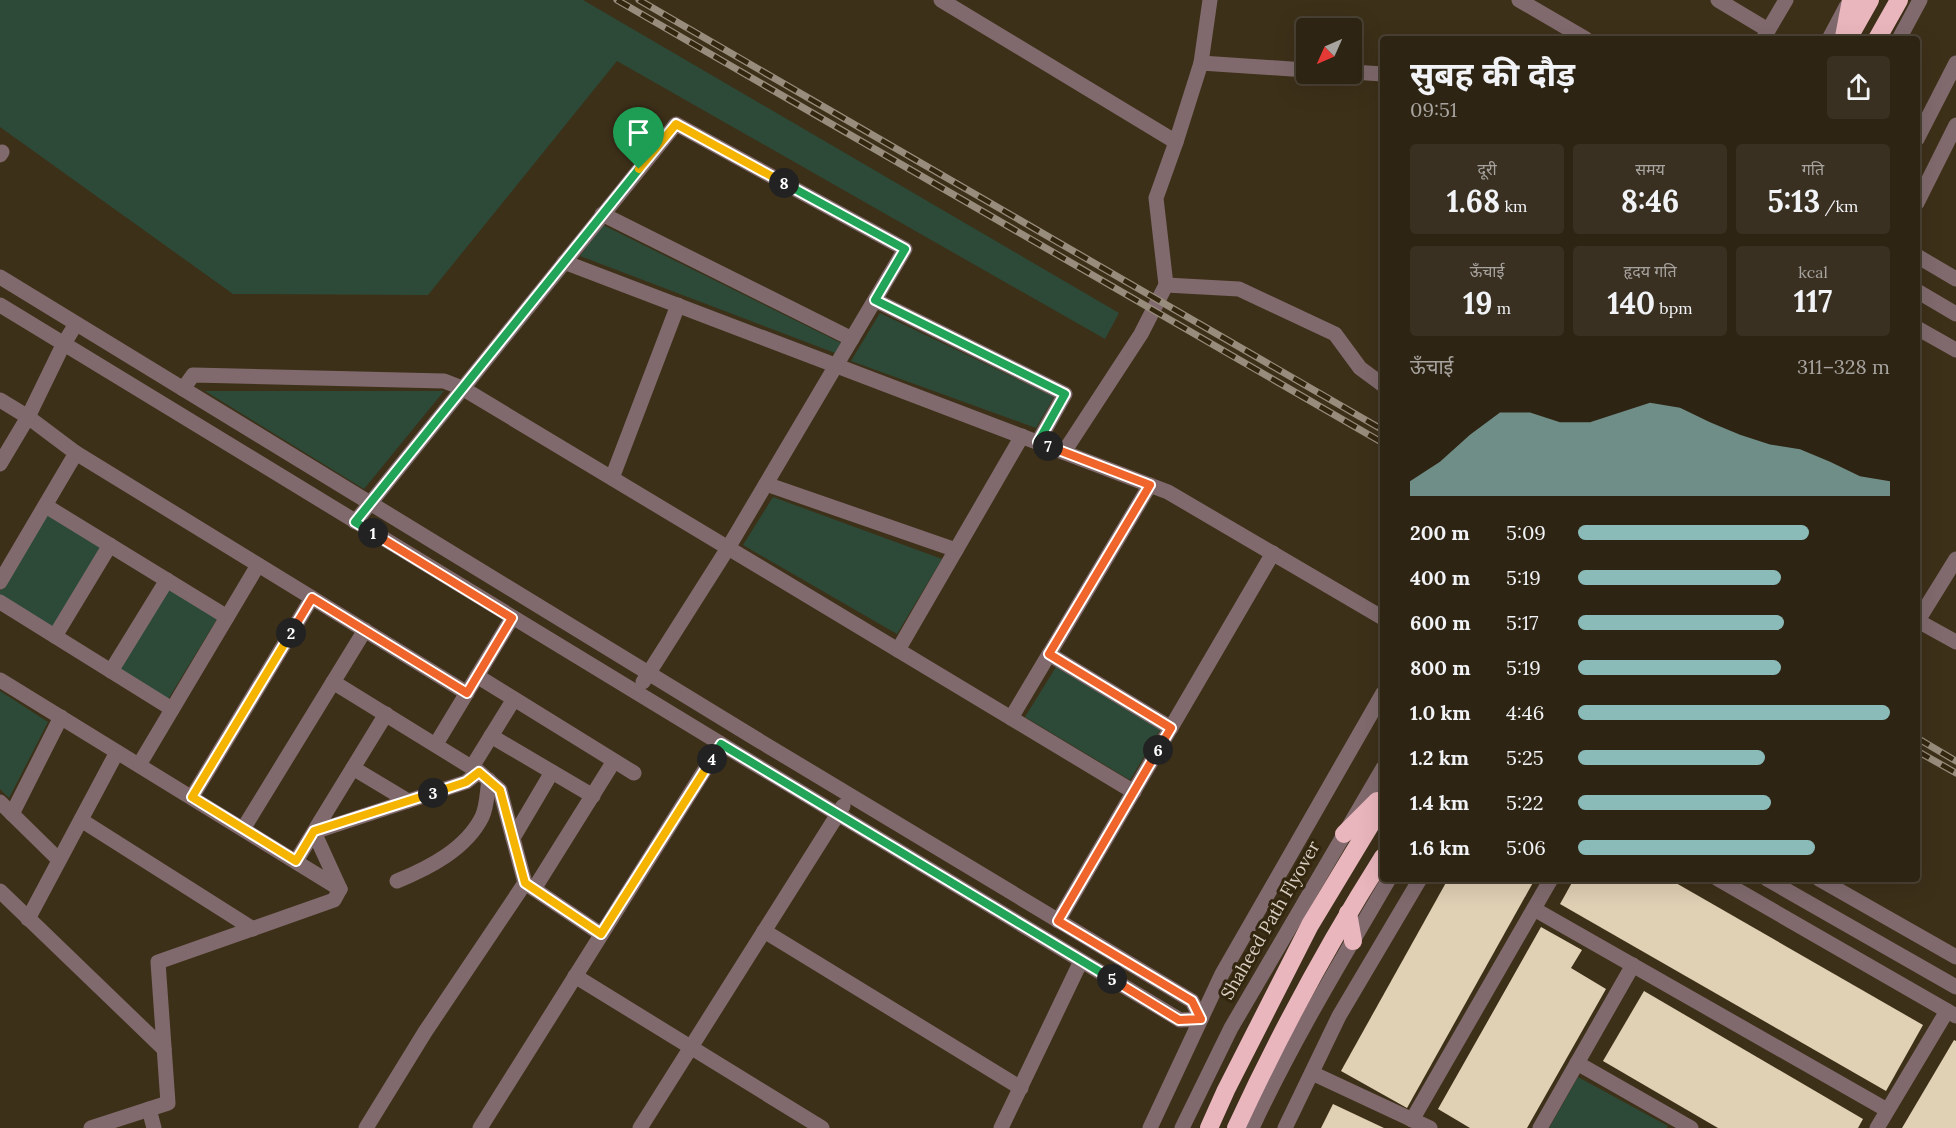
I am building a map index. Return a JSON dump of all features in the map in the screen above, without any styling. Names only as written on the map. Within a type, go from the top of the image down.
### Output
[{"type":"highway","points":[[1845,36],[1851,0]]},
{"type":"highway","points":[[1850,36],[1870,0]]},
{"type":"highway","points":[[1879,36],[1899,0]]},
{"type":"highway","points":[[1344,834],[1380,798]]},
{"type":"highway","name":"Shaheed Path Flyover","points":[[1209,1128],[1310,925],[1380,809]]},
{"type":"highway","points":[[1236,1128],[1263,1069],[1348,913],[1380,862]]},
{"type":"highway","points":[[1348,913],[1353,941]]},
{"type":"street","points":[[941,0],[1176,142]]},
{"type":"street","points":[[1064,452],[1141,334],[1166,285],[1156,198],[1201,63],[1210,0]]},
{"type":"street","points":[[1519,0],[1581,36]]},
{"type":"street","points":[[1718,0],[1766,34],[1786,0]]},
{"type":"street","points":[[1831,36],[1851,0]]},
{"type":"street","points":[[1901,36],[1920,0]]},
{"type":"street","points":[[1201,63],[1296,69]]},
{"type":"street","points":[[1920,133],[1956,63]]},
{"type":"street","points":[[1362,73],[1380,74]]},
{"type":"street","points":[[355,522],[676,124],[905,249],[728,548],[636,693]]},
{"type":"street","points":[[1920,197],[1956,125]]},
{"type":"street","points":[[602,214],[852,339]]},
{"type":"street","points":[[1920,258],[1956,279]]},
{"type":"street","points":[[564,261],[1168,492],[1380,616]]},
{"type":"street","points":[[0,277],[649,674],[1192,1001],[1201,1019]]},
{"type":"street","points":[[1166,285],[1239,289],[1335,334],[1360,368],[1380,383]]},
{"type":"street","points":[[1920,293],[1956,314]]},
{"type":"street","points":[[875,300],[1065,394],[1038,442]]},
{"type":"street","points":[[0,305],[512,618],[1179,1020],[1201,1019]]},
{"type":"street","points":[[612,478],[678,305]]},
{"type":"street","points":[[0,464],[28,417],[63,345],[76,324]]},
{"type":"street","points":[[1920,330],[1956,350]]},
{"type":"street","points":[[183,389],[193,375],[444,381],[462,388],[1134,792]]},
{"type":"street","points":[[0,400],[28,417],[76,453],[467,693]]},
{"type":"street","points":[[898,650],[1022,436]]},
{"type":"street","points":[[0,582],[76,453]]},
{"type":"street","points":[[766,484],[956,550]]},
{"type":"street","points":[[1011,718],[1150,485]]},
{"type":"street","points":[[46,506],[227,617]]},
{"type":"street","points":[[55,636],[110,545]]},
{"type":"street","points":[[1058,921],[1273,553]]},
{"type":"street","points":[[1920,616],[1956,559]]},
{"type":"street","points":[[139,765],[258,565]]},
{"type":"street","points":[[111,671],[167,580]]},
{"type":"street","points":[[192,797],[312,598]]},
{"type":"street","points":[[0,602],[172,709]]},
{"type":"street","points":[[436,744],[512,618]]},
{"type":"street","points":[[1920,623],[1956,642]]},
{"type":"street","points":[[243,829],[365,630]]},
{"type":"street","points":[[1049,654],[1171,728]]},
{"type":"street","points":[[477,676],[634,773]]},
{"type":"street","points":[[0,680],[340,889]]},
{"type":"street","points":[[333,682],[436,744],[480,773],[500,790],[513,838],[530,886],[601,934]]},
{"type":"street","points":[[1150,1128],[1222,974],[1380,698]]},
{"type":"street","points":[[397,881],[414,874],[468,840],[483,816],[480,773],[491,736],[514,699]]},
{"type":"street","points":[[296,861],[386,714]]},
{"type":"street","points":[[12,814],[61,717]]},
{"type":"street","points":[[491,736],[593,796]]},
{"type":"street","points":[[480,1128],[721,744]]},
{"type":"street","points":[[28,919],[117,752]]},
{"type":"street","points":[[366,1128],[425,1032],[593,796],[614,761]]},
{"type":"street","points":[[353,768],[408,801]]},
{"type":"street","points":[[513,838],[552,772]]},
{"type":"street","points":[[314,831],[466,782],[480,773]]},
{"type":"street","name":"Shaheed Path Flyover","points":[[1182,1128],[1231,1028],[1380,773]]},
{"type":"street","points":[[640,1128],[850,795]]},
{"type":"street","points":[[0,802],[59,860]]},
{"type":"street","points":[[81,820],[253,929]]},
{"type":"street","points":[[314,831],[340,889]]},
{"type":"street","points":[[1252,1128],[1277,1075],[1387,882]]},
{"type":"street","points":[[1286,1128],[1339,1016],[1418,882]]},
{"type":"street","points":[[1412,1120],[1549,882]]},
{"type":"street","points":[[1723,882],[1951,1013],[1877,1128]]},
{"type":"street","points":[[1772,882],[1956,987]]},
{"type":"street","points":[[1824,882],[1956,957]]},
{"type":"street","points":[[91,1128],[168,1102],[158,962],[334,900],[340,889]]},
{"type":"street","points":[[0,891],[164,1049]]},
{"type":"street","points":[[1534,909],[1887,1110]]},
{"type":"street","points":[[764,932],[1021,1088]]},
{"type":"street","points":[[1001,1128],[1081,961]]},
{"type":"street","points":[[1540,1128],[1633,965]]},
{"type":"street","points":[[575,976],[822,1128]]},
{"type":"street","points":[[1577,1063],[1691,1128]]},
{"type":"street","points":[[1311,1073],[1430,1128]]},
{"type":"street","points":[[149,1109],[154,1128]]},
{"type":"green space","points":[[0,0],[583,0],[1119,313],[1105,339],[617,61],[428,295],[233,294],[0,127]]},
{"type":"green space","points":[[603,225],[841,343],[835,353],[580,256]]},
{"type":"green space","points":[[880,313],[1054,397],[1036,428],[851,361]]},
{"type":"green space","points":[[205,391],[444,391],[364,489]]},
{"type":"green space","points":[[773,497],[942,559],[897,634],[743,545]]},
{"type":"green space","points":[[47,514],[101,547],[51,629],[0,597],[0,591]]},
{"type":"green space","points":[[167,588],[217,619],[167,701],[117,670]]},
{"type":"green space","points":[[1056,667],[1160,730],[1130,780],[1025,717]]},
{"type":"green space","points":[[0,691],[48,722],[9,798],[0,789]]},
{"type":"green space","points":[[1578,1077],[1668,1126],[1667,1128],[1549,1128]]},
{"type":"building","points":[[1446,882],[1533,882],[1407,1108],[1341,1071]]},
{"type":"building","points":[[1572,882],[1674,882],[1923,1025],[1886,1091],[1560,904]]},
{"type":"building","points":[[1541,927],[1582,950],[1571,968],[1606,989],[1527,1128],[1470,1128],[1438,1109]]},
{"type":"building","points":[[1644,991],[1863,1119],[1858,1128],[1718,1128],[1603,1061]]},
{"type":"building","points":[[1954,1040],[1956,1041],[1956,1128],[1902,1128]]},
{"type":"building","points":[[1333,1104],[1384,1128],[1321,1128]]},
{"type":"railway","points":[[617,0],[1380,441]]},
{"type":"railway","points":[[639,0],[1380,428]]},
{"type":"railway","points":[[1920,740],[1956,761]]},
{"type":"railway","points":[[1920,753],[1956,773]]},
{"type":"route","points":[[676,124],[905,249],[875,300],[1065,394],[1038,442],[1150,485],[1049,654],[1171,728],[1058,921],[1192,1001],[1201,1019],[1179,1020],[721,744],[601,934],[525,883],[500,790],[479,772],[466,782],[314,831],[296,861],[192,797],[312,598],[467,693],[512,618],[355,522],[639,169],[676,124]]}]
